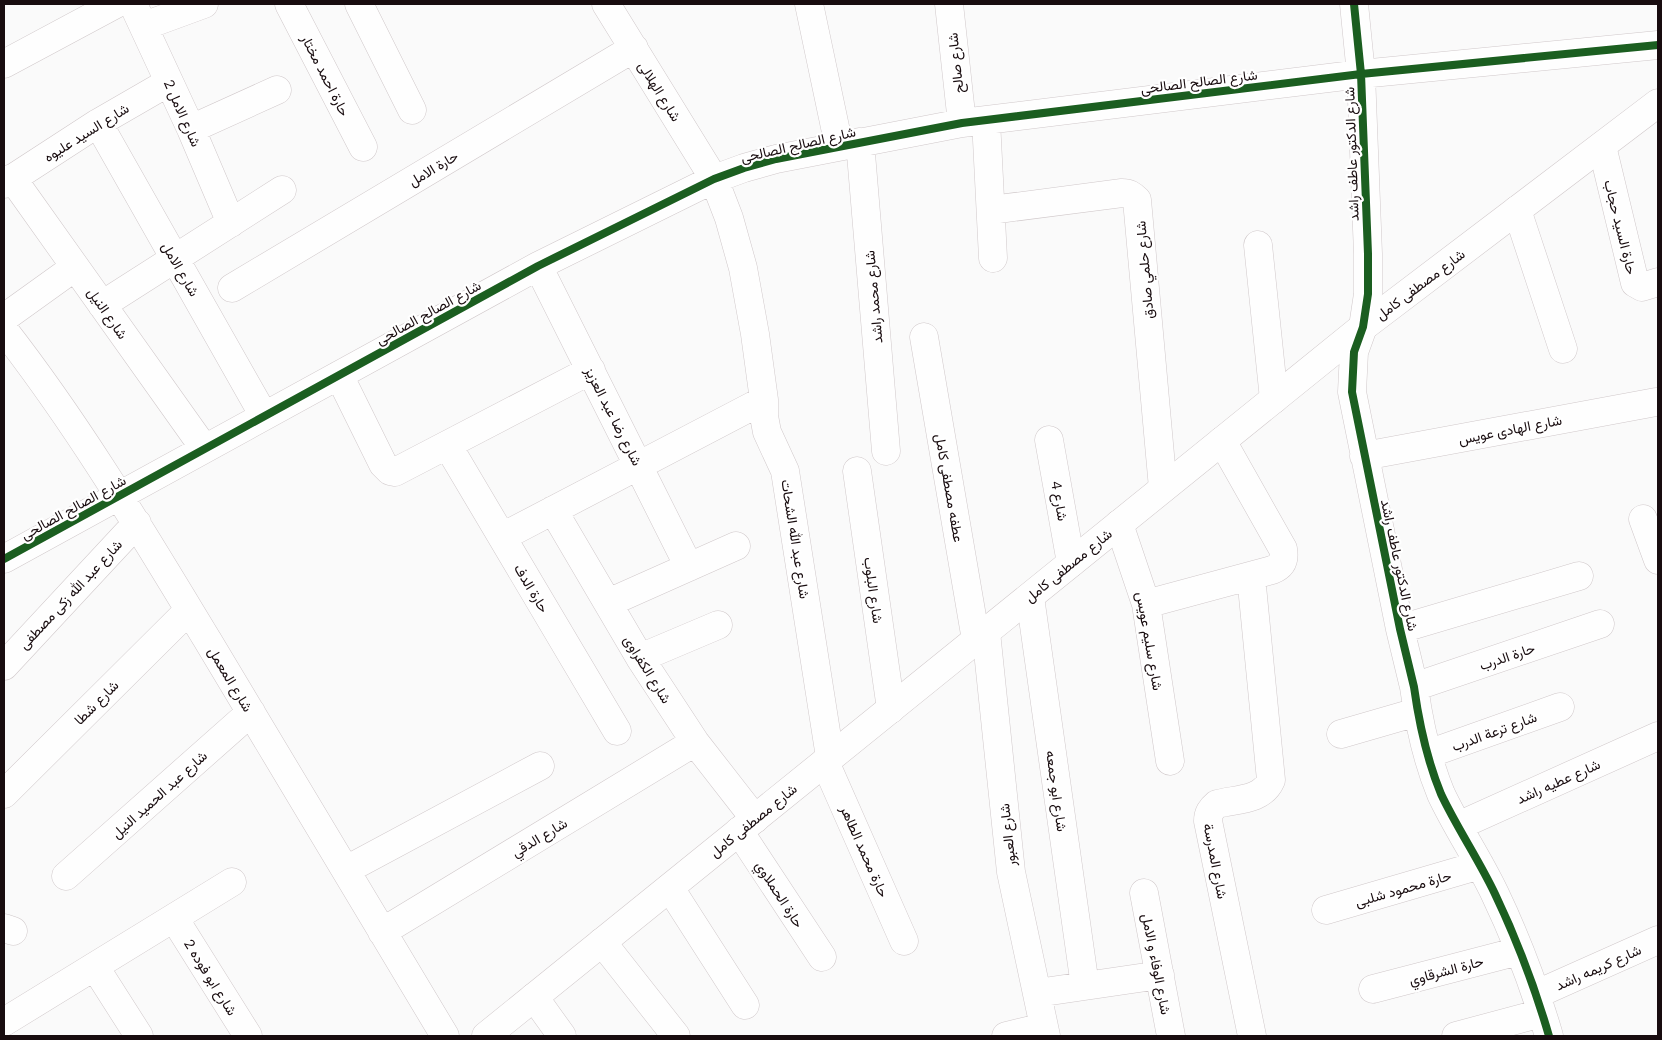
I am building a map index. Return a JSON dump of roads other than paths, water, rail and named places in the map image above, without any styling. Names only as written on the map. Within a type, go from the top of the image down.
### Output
[{"type":"street","points":[[4,64],[116,4]]},
{"type":"street","points":[[138,15],[204,4]]},
{"type":"street","name":"حارة احمد مختار","points":[[289,4],[362,147]]},
{"type":"street","points":[[359,4],[412,110]]},
{"type":"street","name":"شارع الهلالى","points":[[606,4],[714,179]]},
{"type":"street","name":"شارع محمد راشد","points":[[809,4],[850,144],[886,451]]},
{"type":"street","name":"شارع صالح","points":[[949,4],[991,210],[993,258]]},
{"type":"street","name":"شارع الدكتور عاطف راشد","points":[[1354,4],[1361,74],[1368,294],[1363,327],[1354,352],[1352,392],[1400,628],[1428,754],[1441,793],[1496,895],[1543,1014]]},
{"type":"street","name":"شارع الامل 2","points":[[138,15],[191,129],[231,223]]},
{"type":"street","name":"شارع الصالح الصالحى","points":[[4,559],[538,266],[714,179],[744,168],[768,161],[850,144],[974,121],[1361,74],[1658,45]]},
{"type":"street","name":"حارة الامل","points":[[232,288],[634,48]]},
{"type":"street","name":"شارع السيد عليوه","points":[[8,181],[98,123],[169,82]]},
{"type":"street","points":[[191,129],[278,90]]},
{"type":"street","name":"شارع مصطفى كامل","points":[[486,1036],[1363,327],[1658,103]]},
{"type":"street","name":"شارع الامل","points":[[98,123],[264,416]]},
{"type":"street","name":"حارة السيد حجاب","points":[[1602,146],[1635,283],[1642,287],[1658,282]]},
{"type":"street","name":"شارع عبد الله الشحات","points":[[714,179],[729,218],[743,268],[751,309],[767,432],[785,471],[828,760]]},
{"type":"street","name":"شارع النيل","points":[[8,181],[75,267],[204,448]]},
{"type":"street","points":[[102,305],[282,190]]},
{"type":"street","name":"شارع حلمي صادق","points":[[991,210],[1122,193],[1128,193],[1137,200],[1163,488]]},
{"type":"street","points":[[1517,210],[1563,349]]},
{"type":"street","points":[[1258,244],[1274,398]]},
{"type":"street","name":"شارع رضا عبد العزيز","points":[[538,266],[689,567]]},
{"type":"street","points":[[4,318],[75,267]]},
{"type":"street","name":"شارع المعمل","points":[[4,330],[34,368],[120,495],[445,1036]]},
{"type":"street","name":"عطفه مصطفى كامل","points":[[924,337],[981,636]]},
{"type":"street","points":[[340,375],[383,464],[390,471],[400,470],[448,446],[591,370]]},
{"type":"street","points":[[502,537],[764,400]]},
{"type":"street","name":"شارع الهادى عويس","points":[[1364,456],[1656,402]]},
{"type":"street","name":"شارع 4","points":[[1049,440],[1071,563]]},
{"type":"street","points":[[1146,604],[1278,568],[1283,563],[1283,549],[1222,441]]},
{"type":"street","name":"حارة الدف","points":[[448,446],[617,731]]},
{"type":"street","name":"شارع البلوب","points":[[857,471],[891,709]]},
{"type":"street","name":"شارع الكفراوى","points":[[553,510],[640,658],[747,825]]},
{"type":"street","points":[[1643,519],[1658,560]]},
{"type":"street","name":"شارع عبد الله زكى مصطفى","points":[[4,666],[137,523]]},
{"type":"street","name":"شارع سليم عويس","points":[[1119,524],[1146,604],[1170,761]]},
{"type":"street","points":[[608,603],[736,546]]},
{"type":"street","name":"شارع المدرسة","points":[[1251,576],[1271,780],[1268,788],[1261,794],[1217,804],[1211,808],[1208,814],[1208,821],[1252,1036]]},
{"type":"street","points":[[1400,628],[1579,576]]},
{"type":"street","name":"شارع ابو جمعه","points":[[1030,596],[1085,986]]},
{"type":"street","name":"شارع شطا","points":[[4,794],[189,610]]},
{"type":"street","name":"حارة الدرب","points":[[1341,734],[1416,699],[1600,624]]},
{"type":"street","points":[[640,658],[718,625]]},
{"type":"street","name":"شارع العبور","points":[[981,636],[1010,872],[1045,1032]]},
{"type":"street","name":"شارع ترعة الدرب","points":[[1428,754],[1560,707]]},
{"type":"street","name":"شارع عبد الحميد النيل","points":[[66,876],[251,712]]},
{"type":"street","name":"شارع الدقي","points":[[382,932],[695,742]]},
{"type":"street","name":"شارع عطيه راشد","points":[[1458,826],[1656,744]]},
{"type":"street","name":"حارة محمد الطاهر","points":[[828,760],[904,941]]},
{"type":"street","points":[[346,870],[540,766]]},
{"type":"street","name":"حارة الحملاوي","points":[[747,825],[822,957]]},
{"type":"street","name":"حارة محمود شلبى","points":[[1326,910],[1480,865]]},
{"type":"street","points":[[4,1022],[232,882]]},
{"type":"street","points":[[670,888],[745,1005]]},
{"type":"street","name":"شارع الوفاء و الامل","points":[[1144,893],[1171,1036]]},
{"type":"street","name":"شارع ابو فوده 2","points":[[174,918],[248,1036]]},
{"type":"street","name":"شارع كريمه راشد","points":[[1456,1036],[1543,1014],[1658,940]]},
{"type":"street","points":[[602,942],[676,1036]]},
{"type":"street","name":"حارة الشرقاوي","points":[[1373,989],[1519,951]]},
{"type":"street","points":[[95,967],[139,1036]]},
{"type":"street","points":[[1037,994],[1160,976]]},
{"type":"street","points":[[534,997],[562,1036]]},
{"type":"street","points":[[1006,1036],[1045,1032]]}]
